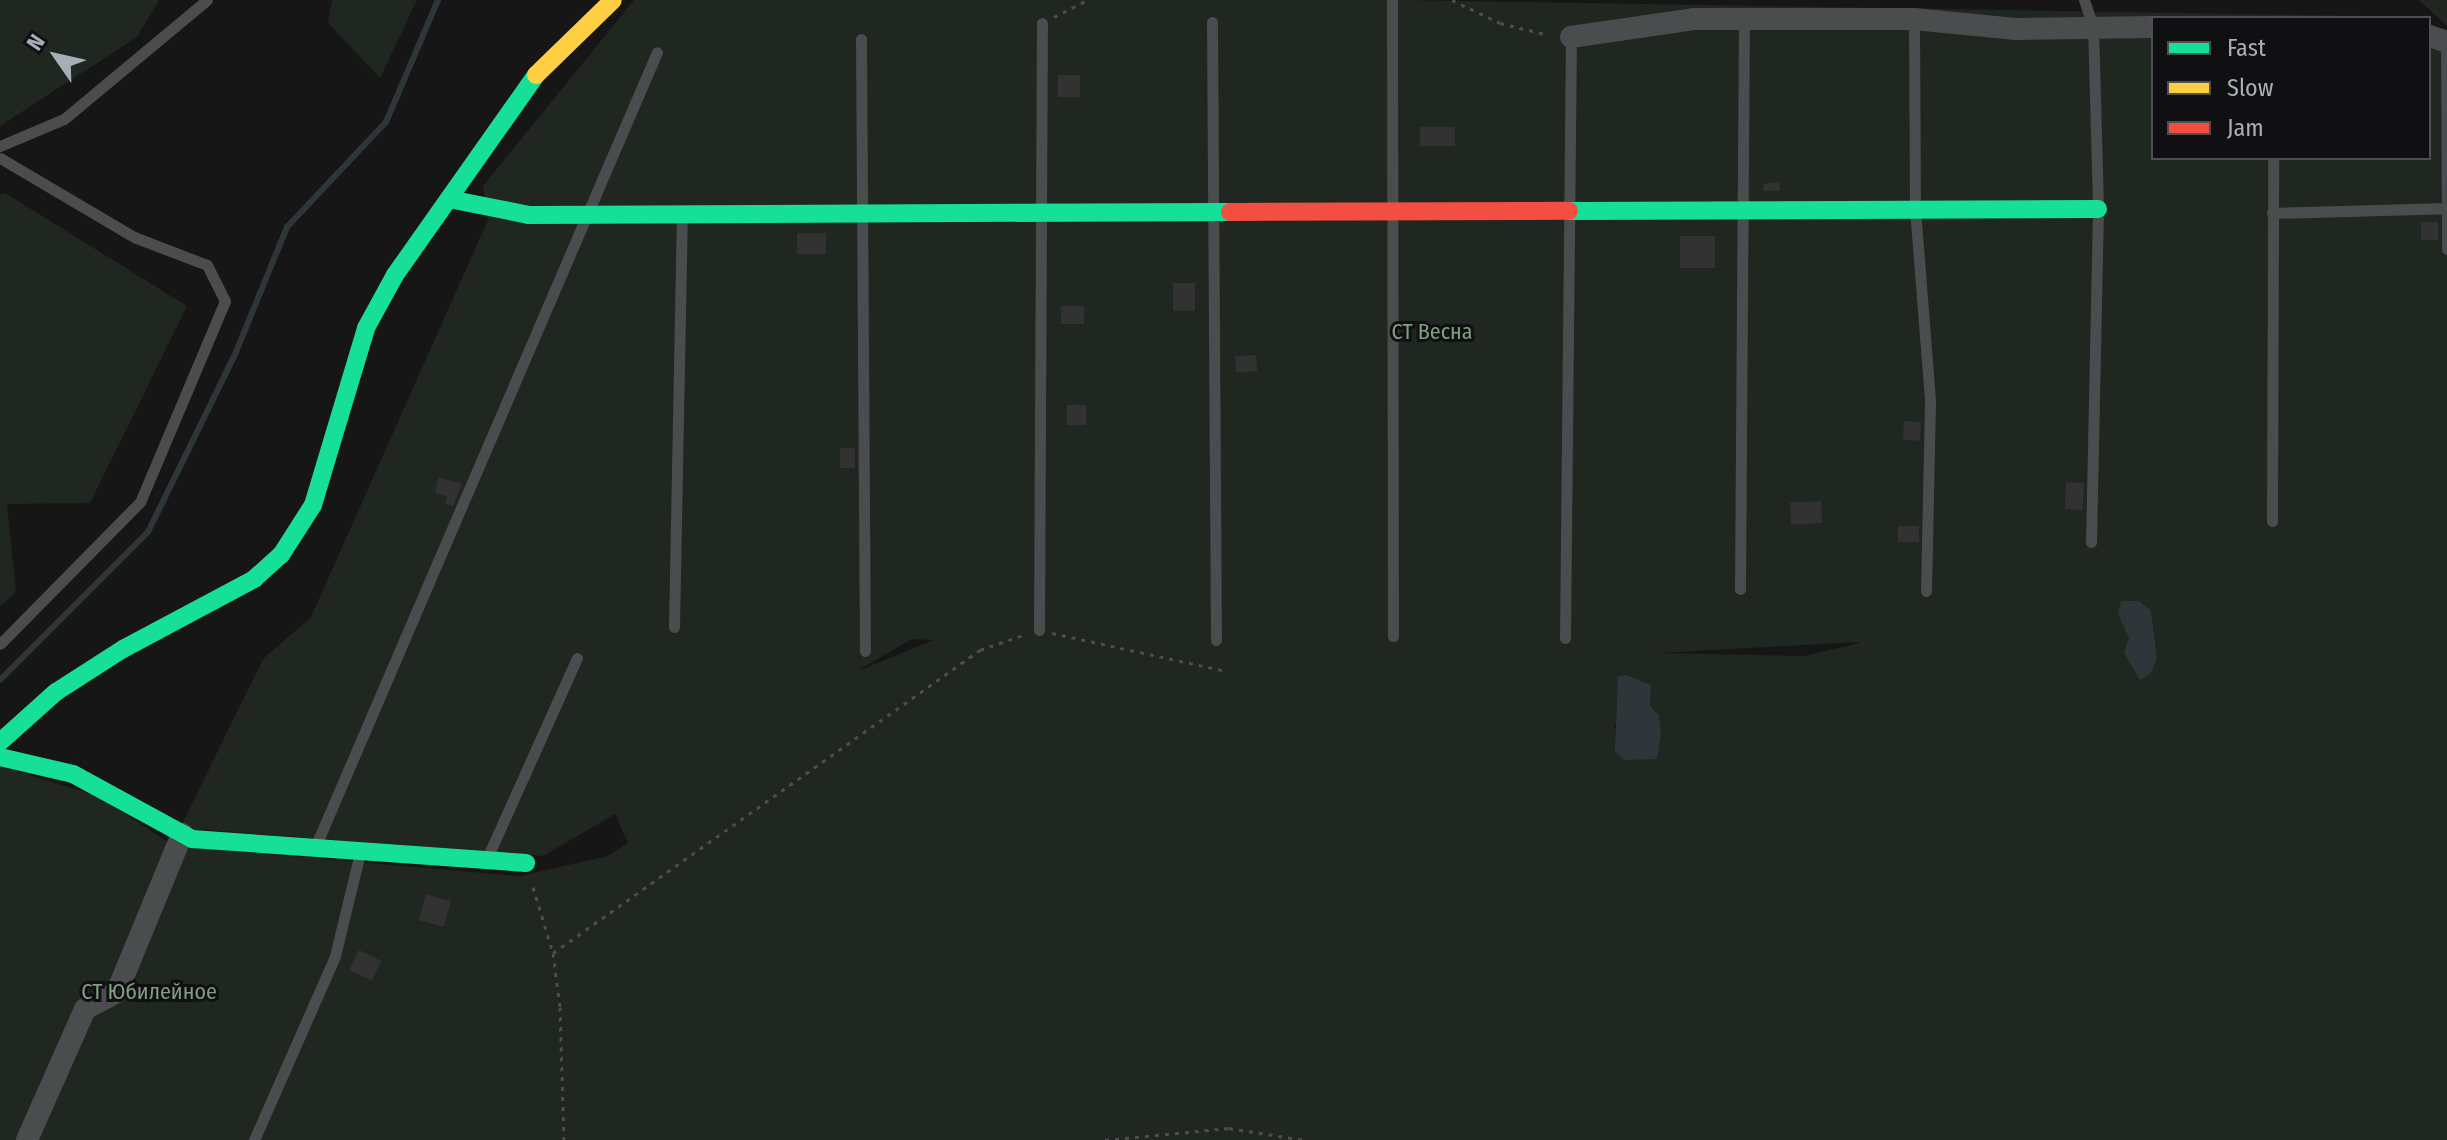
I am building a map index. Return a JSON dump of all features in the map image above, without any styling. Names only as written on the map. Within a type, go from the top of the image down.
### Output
[{"type":"street","points":[[0,742],[56,692],[123,649],[254,579],[281,555],[313,505],[366,328],[395,275],[533,78],[613,0]]},
{"type":"street","points":[[1571,37],[1694,19],[1914,19],[2016,29],[2151,27]]},
{"type":"street","points":[[449,199],[529,215],[2098,209]]},
{"type":"street","points":[[0,757],[73,774],[192,839],[526,863]]},
{"type":"street","points":[[27,1140],[85,1009],[117,992],[182,834]]},
{"type":"lane","points":[[0,146],[64,119],[207,0]]},
{"type":"lane","points":[[1392,0],[1393,636]]},
{"type":"lane","points":[[2084,0],[2093,26],[2098,209],[2091,542]]},
{"type":"lane","points":[[1914,19],[1915,209],[1930,401],[1926,591]]},
{"type":"lane","points":[[1740,589],[1740,210],[1744,21]]},
{"type":"lane","points":[[1212,22],[1216,640]]},
{"type":"lane","points":[[1039,630],[1042,23]]},
{"type":"lane","points":[[1565,638],[1566,210],[1571,37]]},
{"type":"lane","points":[[861,39],[865,651]]},
{"type":"lane","points":[[2446,42],[2447,249]]},
{"type":"lane","points":[[315,848],[591,215],[657,52]]},
{"type":"lane","points":[[0,158],[134,237],[207,265],[225,301],[140,502],[0,644]]},
{"type":"lane","points":[[2272,521],[2273,160]]},
{"type":"lane","points":[[2272,213],[2447,208]]},
{"type":"lane","points":[[674,627],[682,214]]},
{"type":"lane","points":[[486,860],[577,658]]},
{"type":"lane","points":[[254,1140],[335,956],[361,851]]},
{"type":"path","points":[[1042,23],[1087,0]]},
{"type":"path","points":[[1452,0],[1500,23],[1571,37]]},
{"type":"path","points":[[553,953],[980,650],[1039,630],[1227,671]]},
{"type":"path","points":[[526,863],[553,953],[565,1070],[564,1140]]},
{"type":"path","points":[[1105,1140],[1229,1128],[1304,1140]]},
{"type":"green space","points":[[0,0],[159,0],[137,37],[0,126]]},
{"type":"green space","points":[[332,0],[417,0],[380,78],[328,23]]},
{"type":"green space","points":[[634,0],[1405,0],[2363,16],[2151,16],[2151,160],[2431,160],[2431,24],[2447,39],[2447,1140],[0,1140],[0,766],[98,796],[174,846],[520,876],[608,856],[628,843],[615,814],[543,856],[180,828],[263,659],[311,617],[488,220],[483,186]],"holes":[[[912,639],[934,640],[860,670],[860,669]],[[1859,643],[1804,656],[1660,653]],[[1651,694],[1650,706],[1614,728],[1620,713]]]},
{"type":"green space","points":[[2419,0],[2447,0],[2447,26]]},
{"type":"green space","points":[[5,193],[187,306],[90,503],[7,504],[16,592],[0,606],[0,194]]},
{"type":"shaded area","points":[[2121,601],[2139,601],[2151,611],[2157,659],[2150,674],[2140,680],[2124,653],[2129,638],[2118,614]]},
{"type":"shaded area","points":[[1626,675],[1651,685],[1650,706],[1659,716],[1661,733],[1657,759],[1624,760],[1615,751],[1618,676]]},
{"type":"building","points":[[1058,75],[1080,75],[1080,97],[1058,97]]},
{"type":"building","points":[[1420,127],[1455,127],[1455,146],[1420,146]]},
{"type":"building","points":[[1779,182],[1780,191],[1764,191],[1763,184]]},
{"type":"building","points":[[2421,222],[2438,222],[2438,240],[2421,240]]},
{"type":"building","points":[[797,233],[826,233],[826,254],[797,254]]},
{"type":"building","points":[[1680,236],[1715,236],[1715,268],[1680,268]]},
{"type":"building","points":[[1173,283],[1195,283],[1195,311],[1173,311]]},
{"type":"building","points":[[1061,306],[1084,306],[1084,324],[1061,324]]},
{"type":"building","points":[[1256,355],[1257,371],[1236,372],[1235,356]]},
{"type":"building","points":[[1067,405],[1086,405],[1086,425],[1067,425]]},
{"type":"building","points":[[1904,421],[1921,422],[1920,441],[1903,440]]},
{"type":"building","points":[[840,448],[855,448],[855,468],[840,468]]},
{"type":"building","points":[[438,478],[462,483],[453,506],[445,504],[447,496],[435,493]]},
{"type":"building","points":[[2066,482],[2084,483],[2083,510],[2065,509]]},
{"type":"building","points":[[1821,501],[1822,523],[1791,525],[1790,503]]},
{"type":"building","points":[[1898,526],[1919,526],[1919,542],[1898,542]]},
{"type":"building","points":[[426,894],[451,901],[444,927],[419,920]]},
{"type":"building","points":[[359,950],[381,961],[372,981],[349,970]]},
{"type":"waterway","points":[[0,680],[148,532],[236,352],[287,227],[386,122],[438,0]]},
{"type":"traffic: fast","points":[[0,742],[56,692],[123,649],[254,579],[281,555],[313,505],[366,328],[395,275],[536,75]]},
{"type":"traffic: fast","points":[[449,199],[529,215],[1230,212]]},
{"type":"traffic: fast","points":[[1569,211],[2098,209]]},
{"type":"traffic: fast","points":[[0,757],[73,774],[192,839],[526,863]]},
{"type":"traffic: slow","points":[[536,75],[613,0]]},
{"type":"traffic: jam","points":[[1230,212],[1569,211]]},
{"type":"park label","name":"СТ Весна","points":[[1432,332]]},
{"type":"park label","name":"СТ Юбилейное","points":[[149,992]]}]
